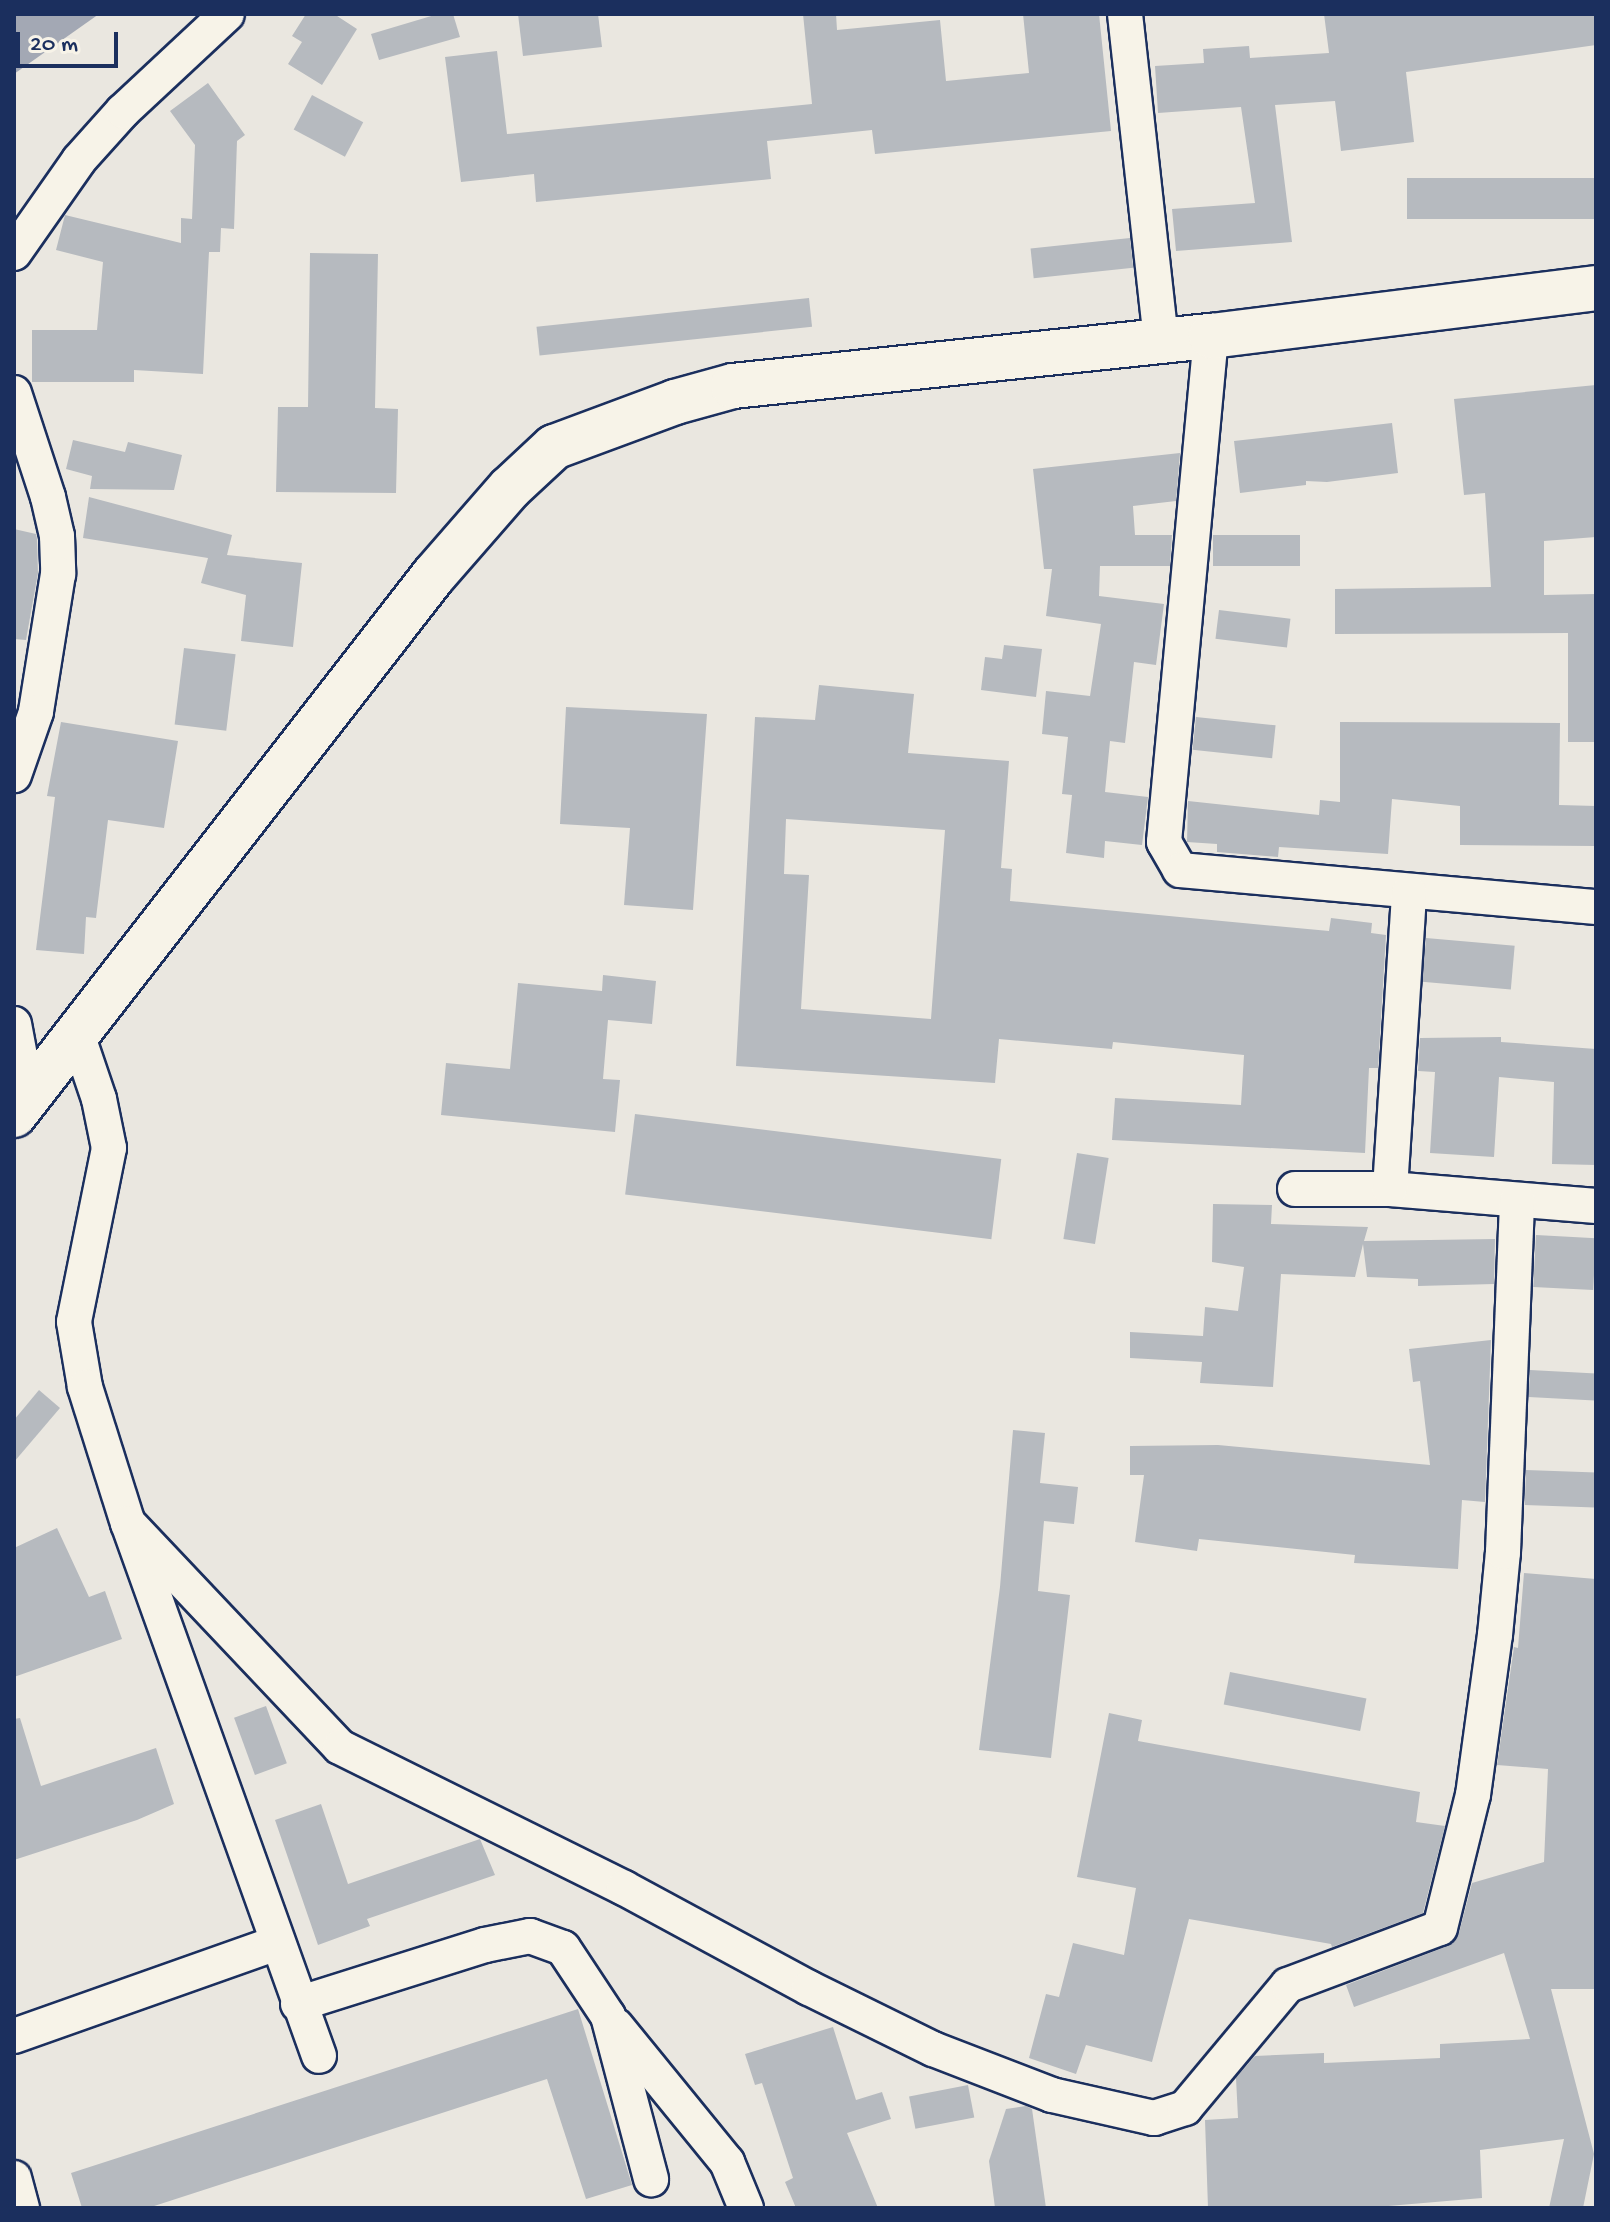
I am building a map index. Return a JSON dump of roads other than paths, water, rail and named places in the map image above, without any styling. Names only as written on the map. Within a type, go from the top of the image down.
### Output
[{"type":"street","points":[[14,253],[79,160],[133,101],[227,14]]},
{"type":"street","points":[[1125,14],[1161,341]]},
{"type":"street","points":[[21,1107],[434,575],[510,488],[554,447],[675,402],[733,386],[1211,336],[1596,288]]},
{"type":"street","points":[[1211,336],[1164,842],[1180,870],[1409,893],[1596,907]]},
{"type":"street","points":[[14,393],[48,497],[57,536],[58,574],[36,712],[14,770]]},
{"type":"street","points":[[1390,1189],[1409,893]]},
{"type":"street","points":[[14,1024],[21,1107]]},
{"type":"street","points":[[78,1037],[99,1099],[109,1148],[74,1322],[85,1387],[128,1523],[319,2056]]},
{"type":"street","points":[[1295,1189],[1390,1189],[1596,1206]]},
{"type":"street","points":[[128,1523],[340,1747],[624,1888],[809,1988],[933,2049],[1052,2095],[1154,2118],[1185,2108],[1288,1985],[1440,1928],[1473,1795],[1495,1635],[1503,1552],[1517,1200]]},
{"type":"street","points":[[298,2004],[485,1945],[530,1936],[563,1948],[608,2016],[727,2162],[746,2208]]},
{"type":"street","points":[[14,2036],[276,1943]]},
{"type":"street","points":[[608,2016],[651,2179]]},
{"type":"street","points":[[14,2178],[22,2208]]}]
